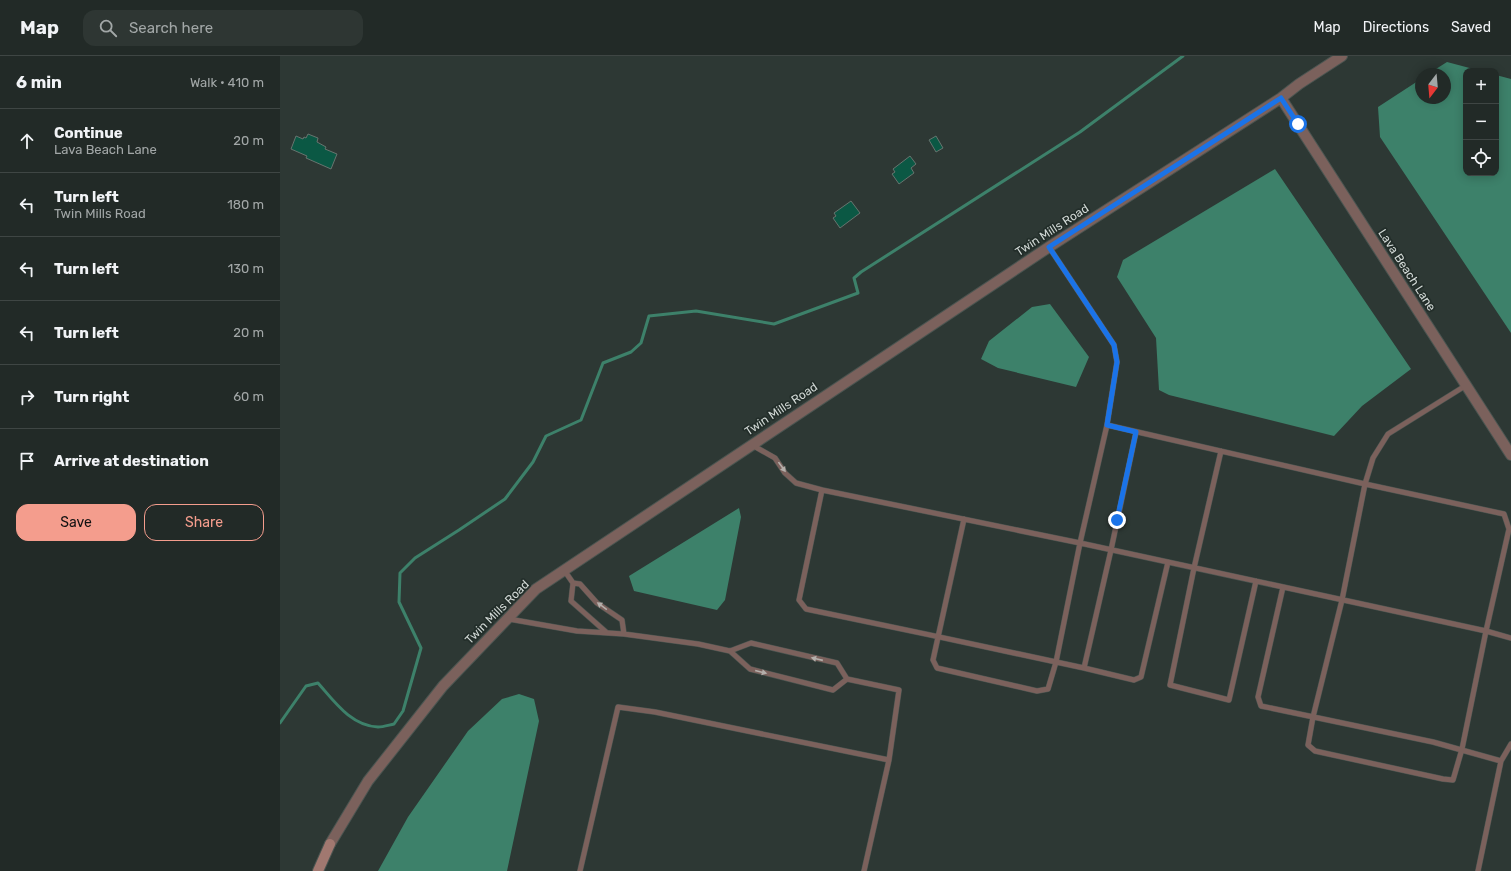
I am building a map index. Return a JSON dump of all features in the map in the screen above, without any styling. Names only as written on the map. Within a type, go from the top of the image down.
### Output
[{"type":"street","name":"Twin Mills Road","points":[[318,871],[330,844],[372,775],[442,686],[536,589],[751,444],[1049,247],[1281,98],[1299,84],[1342,56]]},
{"type":"street","name":"Lava Beach Lane","points":[[1281,98],[1511,455]]},
{"type":"lane","points":[[964,519],[933,660],[937,668],[1037,691],[1048,689],[1056,662],[1080,543],[1107,425],[1117,362],[1114,345],[1049,247]]},
{"type":"lane","points":[[1107,425],[1365,484],[1504,514],[1509,529],[1462,749],[1453,780],[1315,751],[1308,745],[1313,717],[1342,600],[1365,484],[1373,458],[1388,434],[1466,386]]},
{"type":"lane","points":[[1084,668],[1136,432]]},
{"type":"lane","points":[[751,444],[775,458],[786,473],[796,483],[822,490],[1080,543],[1486,631],[1511,638]]},
{"type":"lane","points":[[1221,451],[1194,568],[1170,685],[1229,700],[1256,581]]},
{"type":"lane","points":[[822,490],[799,600],[806,609],[1134,680],[1141,677],[1168,562]]},
{"type":"lane","points":[[564,570],[573,583],[572,601],[606,632]]},
{"type":"lane","points":[[573,583],[580,584],[597,603],[622,620],[624,634]]},
{"type":"lane","points":[[1283,587],[1258,697],[1261,706],[1404,735],[1462,749],[1502,761]]},
{"type":"lane","points":[[508,618],[577,631],[624,634],[698,644],[730,651],[750,669],[833,690],[847,679]]},
{"type":"lane","points":[[730,651],[751,643],[837,663],[847,679],[900,690],[889,760],[864,871]]},
{"type":"lane","points":[[580,871],[618,707],[655,712],[889,760]]},
{"type":"lane","points":[[1478,871],[1502,761],[1511,744]]},
{"type":"shaded area","points":[[1447,62],[1470,68],[1463,68],[1463,176],[1499,176],[1499,76],[1511,79],[1511,333],[1380,137],[1378,107],[1415,83],[1415,104],[1451,104],[1451,68],[1438,68]]},
{"type":"shaded area","points":[[1275,169],[1411,369],[1362,406],[1334,436],[1169,395],[1159,390],[1156,338],[1117,277],[1123,260]]},
{"type":"shaded area","points":[[1050,304],[1089,357],[1076,387],[998,368],[981,359],[989,341],[1032,307]]},
{"type":"shaded area","points":[[739,508],[741,517],[725,600],[717,610],[634,591],[629,576]]},
{"type":"shaded area","points":[[519,694],[534,699],[539,721],[507,871],[378,871],[408,817],[468,731],[502,699]]},
{"type":"building","points":[[308,134],[318,138],[317,142],[326,147],[325,149],[337,154],[331,169],[306,158],[307,156],[291,149],[296,136],[303,139],[304,137],[306,138]]},
{"type":"building","points":[[936,136],[943,148],[936,152],[929,140]]},
{"type":"building","points":[[910,156],[916,164],[911,168],[914,173],[899,184],[892,174],[895,172],[893,169]]},
{"type":"building","points":[[851,201],[860,213],[840,228],[833,218],[836,216],[834,213]]},
{"type":"waterway","points":[[280,723],[306,686],[318,683],[337,705],[359,722],[368,726],[378,727],[394,724],[403,711],[421,648],[399,602],[400,573],[415,558],[505,499],[533,462],[546,436],[581,420],[603,363],[631,352],[641,343],[649,316],[696,311],[774,324],[858,293],[854,278],[861,272],[1080,132],[1183,56]]},
{"type":"route","points":[[1117,520],[1136,432],[1107,425],[1117,362],[1114,345],[1049,247],[1281,98],[1298,124]]}]
